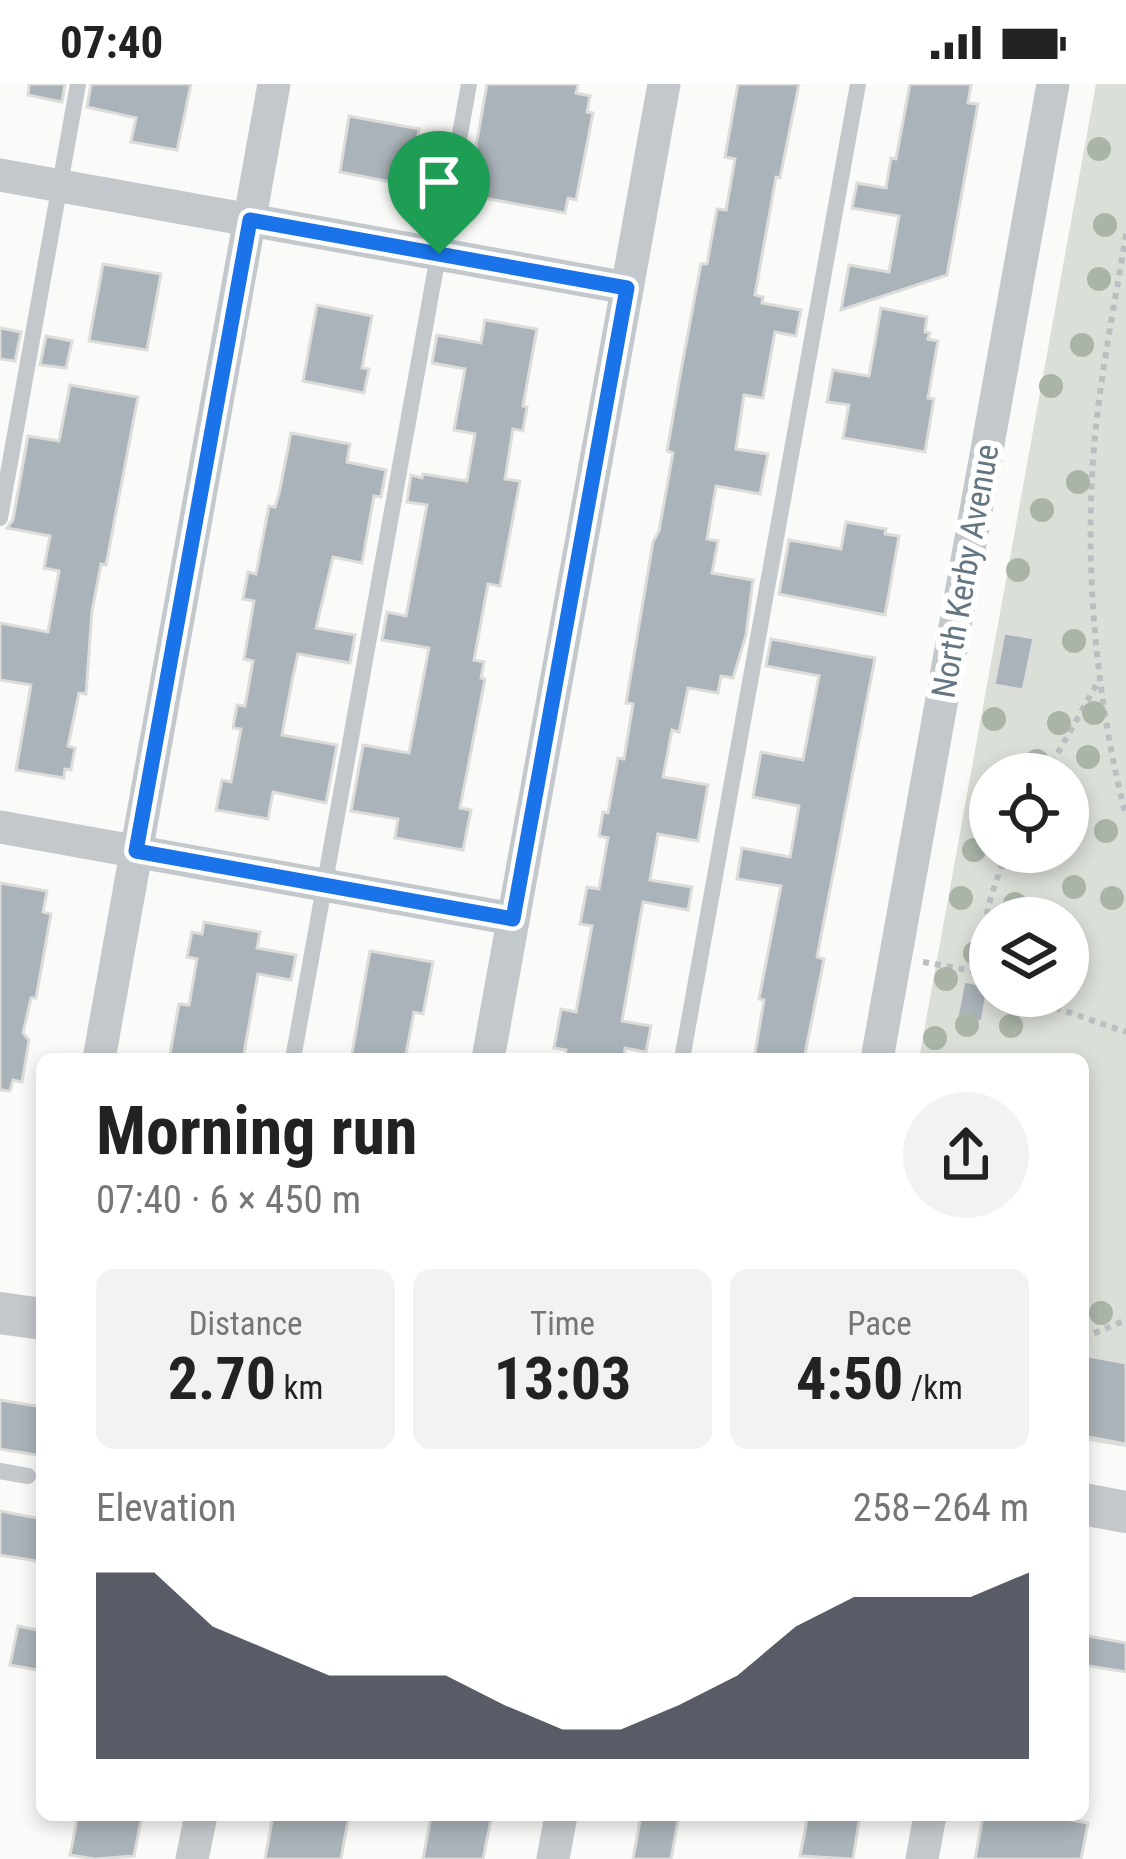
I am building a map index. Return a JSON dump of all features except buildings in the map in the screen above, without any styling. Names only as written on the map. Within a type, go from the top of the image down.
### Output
[{"type":"street","points":[[100,1053],[274,84]]},
{"type":"street","points":[[489,1053],[664,84]]},
{"type":"street","name":"North Kerby Avenue","points":[[878,1053],[1053,84]]},
{"type":"street","points":[[0,175],[627,288]]},
{"type":"street","points":[[0,826],[513,919]]},
{"type":"street","points":[[0,1313],[36,1318]]},
{"type":"street","points":[[1089,1505],[1126,1512]]},
{"type":"street","points":[[192,1859],[200,1821]]},
{"type":"street","points":[[553,1859],[560,1821]]},
{"type":"street","points":[[922,1859],[929,1821]]},
{"type":"lane","points":[[0,518],[78,84]]},
{"type":"lane","points":[[294,1053],[470,84]]},
{"type":"lane","points":[[683,1053],[858,84]]},
{"type":"lane","points":[[0,1471],[28,1476]]},
{"type":"path","points":[[1126,234],[1093,463],[1093,571],[1101,677],[1126,816]]},
{"type":"path","points":[[1058,753],[1101,677]]},
{"type":"path","points":[[895,957],[969,970]]},
{"type":"path","points":[[1082,1017],[1126,1032]]},
{"type":"path","points":[[1089,1335],[1126,1320]]},
{"type":"shaded area","points":[[1096,84],[1126,84],[1126,1447],[1089,1441],[1089,1053],[920,1053],[969,784],[969,873],[1089,873],[1089,753],[975,753]]},
{"type":"route","points":[[250,220],[439,254],[627,288],[513,919],[136,851],[250,220]]}]
